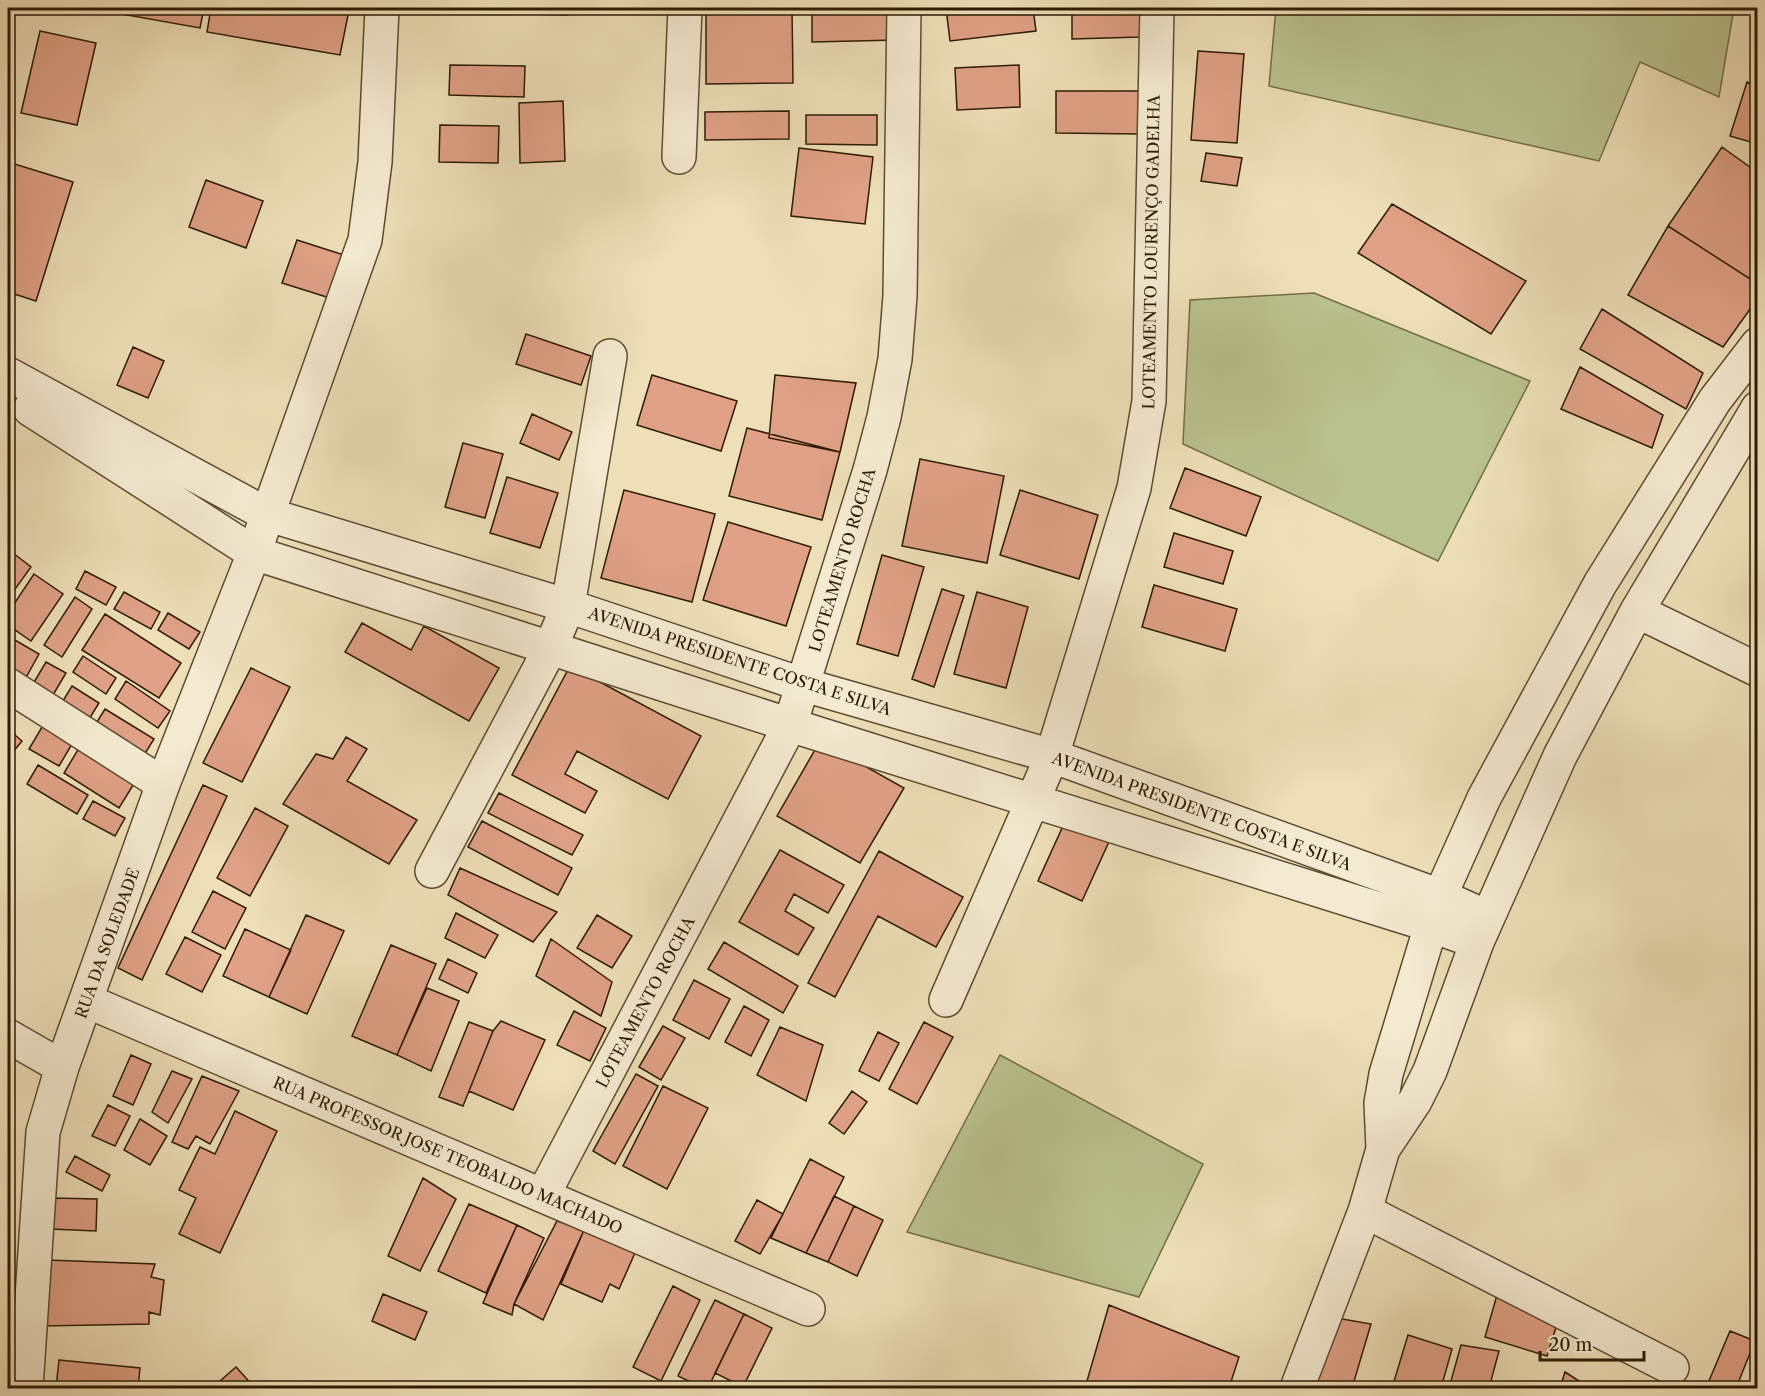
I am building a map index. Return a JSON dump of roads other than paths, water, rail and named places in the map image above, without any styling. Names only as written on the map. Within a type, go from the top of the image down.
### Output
[{"type":"street","name":"RUA DA SOLEDADE","points":[[26,1389],[43,1132],[62,1067],[163,784],[254,553],[365,240],[375,162],[382,8]]},
{"type":"street","points":[[679,157],[685,8]]},
{"type":"street","name":"LOTEAMENTO ROCHA","points":[[543,1195],[790,725],[870,470],[884,417],[895,359],[900,296],[904,8]]},
{"type":"street","name":"LOTEAMENTO LOURENÇO GADELHA","points":[[946,1000],[1052,756],[1134,488],[1149,401],[1151,204],[1157,8]]},
{"type":"street","points":[[1383,1149],[1381,1103],[1386,1074],[1435,911],[1484,798],[1600,584],[1714,399],[1758,344]]},
{"type":"street","points":[[432,871],[551,647],[568,606],[610,356]]},
{"type":"street","name":"AVENIDA PRESIDENTE COSTA E SILVA","points":[[8,374],[266,514],[568,606],[804,685],[1052,756],[1482,929]]},
{"type":"street","name":"AVENIDA PRESIDENTE COSTA E SILVA","points":[[8,396],[254,553],[790,725],[1034,800],[1435,911]]},
{"type":"street","points":[[1297,1389],[1365,1211],[1383,1149],[1415,1101],[1430,1071],[1482,929],[1560,756],[1637,611],[1758,408]]},
{"type":"street","points":[[1637,611],[1758,670]]},
{"type":"street","points":[[8,685],[163,784]]},
{"type":"street","name":"RUA PROFESSOR JOSE TEOBALDO MACHADO","points":[[87,1001],[808,1309]]},
{"type":"street","points":[[8,1036],[62,1067]]},
{"type":"street","points":[[1365,1211],[1672,1368]]}]
